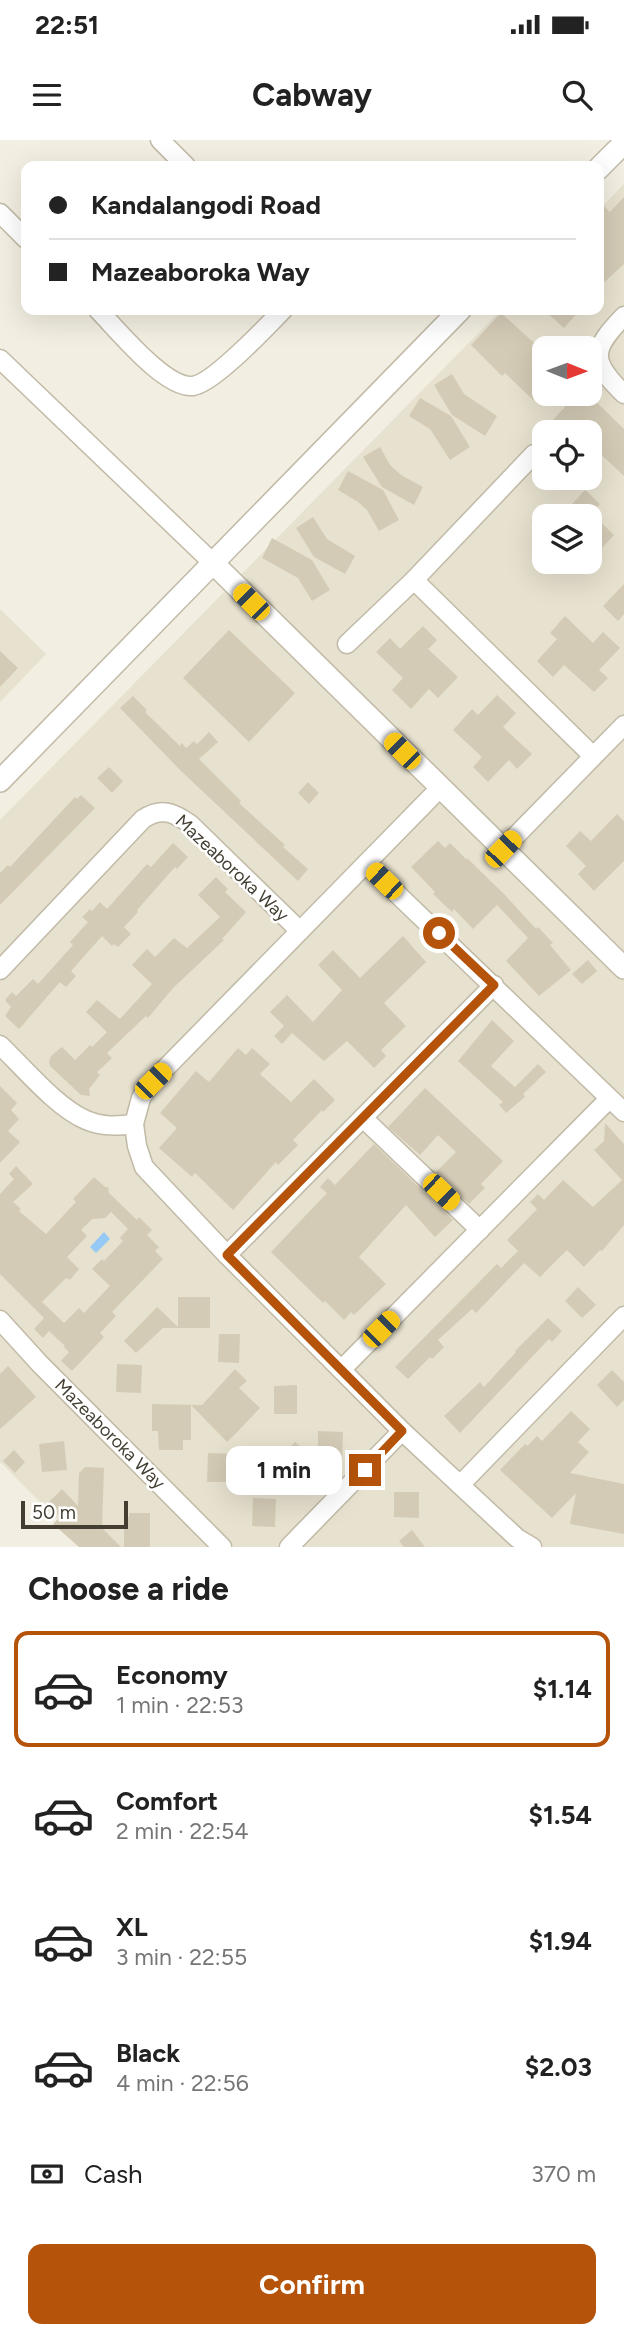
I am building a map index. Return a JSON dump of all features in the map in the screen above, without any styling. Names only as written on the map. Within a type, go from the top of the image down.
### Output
[{"type":"street","points":[[160,140],[181,161]]},
{"type":"street","points":[[604,163],[624,143]]},
{"type":"street","points":[[0,213],[21,234]]},
{"type":"street","points":[[103,315],[163,374],[177,383],[191,386],[207,382],[279,315]]},
{"type":"street","points":[[0,781],[455,315]]},
{"type":"street","points":[[624,316],[606,335],[599,351],[599,366],[624,394]]},
{"type":"street","points":[[0,359],[214,564],[624,968]]},
{"type":"street","points":[[347,643],[414,580],[532,456]]},
{"type":"street","points":[[414,580],[593,756]]},
{"type":"street","points":[[503,849],[624,725]]},
{"type":"street","points":[[439,788],[153,1081],[141,1098],[134,1125],[144,1167],[227,1255],[402,1431],[517,1538],[532,1547]]},
{"type":"street","name":"Mazeaboroka Way","points":[[0,970],[143,819],[162,811],[171,812],[190,824],[300,931]]},
{"type":"street","points":[[366,864],[624,1112]]},
{"type":"street","points":[[227,1255],[494,985]]},
{"type":"street","points":[[0,1045],[66,1108],[87,1121],[113,1126],[134,1125]]},
{"type":"street","points":[[342,1369],[609,1099]]},
{"type":"street","points":[[363,1118],[480,1230]]},
{"type":"street","points":[[460,1485],[624,1316]]},
{"type":"street","name":"Mazeaboroka Way","points":[[0,1320],[40,1364],[222,1547]]},
{"type":"street","points":[[289,1547],[402,1431]]},
{"type":"shaded area","points":[[624,184],[624,1547],[85,1547],[0,1462],[0,820],[496,315],[604,315],[604,205]]},
{"type":"shaded area","points":[[0,609],[46,654],[0,702]]},
{"type":"water","points":[[104,1232],[110,1239],[96,1253],[90,1247]]},
{"type":"building","points":[[624,197],[624,264],[604,282],[604,206],[610,212]]},
{"type":"building","points":[[499,315],[503,315],[532,341],[532,399],[505,373],[502,376],[471,345]]},
{"type":"building","points":[[550,315],[576,315],[564,328]]},
{"type":"building","points":[[452,374],[464,394],[497,416],[485,436],[452,415],[434,385]]},
{"type":"building","points":[[420,398],[451,416],[470,447],[450,460],[430,429],[409,416]]},
{"type":"building","points":[[600,406],[624,429],[624,476],[602,455],[602,420],[553,420],[565,407]]},
{"type":"building","points":[[380,447],[390,465],[401,475],[423,487],[414,505],[382,487],[363,457]]},
{"type":"building","points":[[348,471],[383,490],[399,520],[379,531],[367,510],[338,490]]},
{"type":"building","points":[[585,490],[600,504],[572,504]]},
{"type":"building","points":[[313,517],[327,539],[355,556],[345,574],[314,557],[296,528]]},
{"type":"building","points":[[602,524],[614,535],[602,548]]},
{"type":"building","points":[[272,538],[312,560],[330,590],[312,601],[298,578],[262,558]]},
{"type":"building","points":[[624,584],[624,614],[618,621],[603,606]]},
{"type":"building","points":[[565,616],[593,643],[603,632],[620,648],[599,670],[608,678],[594,692],[564,665],[553,677],[537,661],[557,639],[550,633]]},
{"type":"building","points":[[423,626],[437,640],[428,649],[458,677],[438,698],[429,689],[411,709],[392,690],[403,678],[376,652],[390,638],[400,649]]},
{"type":"building","points":[[229,630],[295,693],[249,742],[183,678]]},
{"type":"building","points":[[0,651],[18,668],[0,687]]},
{"type":"building","points":[[497,695],[516,713],[503,727],[532,754],[517,769],[509,760],[488,782],[473,767],[482,757],[453,730],[472,709],[478,715]]},
{"type":"building","points":[[133,696],[147,710],[145,712],[180,746],[182,743],[186,748],[194,741],[197,744],[209,732],[218,742],[199,759],[241,801],[239,803],[308,869],[298,881],[181,771],[120,708]]},
{"type":"building","points":[[109,767],[123,781],[112,793],[97,778]]},
{"type":"building","points":[[308,782],[319,793],[309,804],[298,793]]},
{"type":"building","points":[[81,795],[95,808],[0,905],[0,873],[8,865],[10,867],[75,797],[77,799]]},
{"type":"building","points":[[617,814],[624,821],[624,861],[594,891],[578,874],[586,866],[566,846],[580,831],[591,841]]},
{"type":"building","points":[[438,841],[445,848],[450,843],[467,858],[553,943],[550,945],[571,970],[539,996],[506,961],[528,938],[497,905],[473,929],[454,909],[452,912],[433,894],[435,892],[411,867]]},
{"type":"building","points":[[173,843],[188,857],[177,869],[175,867],[124,927],[131,934],[118,947],[114,944],[112,946],[102,936],[71,971],[76,976],[66,987],[60,982],[19,1029],[5,1016],[11,1007],[5,1000],[12,992],[16,996],[33,979],[38,984],[73,945],[70,942],[88,922],[82,917],[100,902],[107,909],[147,864],[151,867]]},
{"type":"building","points":[[216,877],[228,889],[225,892],[246,912],[222,939],[224,940],[173,988],[148,1018],[146,1016],[107,1053],[112,1058],[97,1072],[100,1075],[89,1089],[90,1096],[81,1095],[50,1066],[51,1056],[62,1047],[75,1060],[107,1032],[86,1012],[97,1000],[120,1019],[152,984],[132,965],[147,949],[155,957],[174,938],[187,948],[220,917],[198,895]]},
{"type":"building","points":[[403,936],[426,962],[384,1003],[406,1026],[381,1050],[386,1056],[374,1068],[347,1041],[324,1061],[292,1033],[282,1044],[274,1036],[284,1026],[270,1012],[287,995],[313,1022],[342,990],[318,965],[333,950],[360,978]]},
{"type":"building","points":[[588,960],[597,971],[582,984],[572,974]]},
{"type":"building","points":[[492,1020],[514,1041],[491,1066],[515,1087],[538,1064],[546,1072],[523,1094],[525,1097],[506,1113],[499,1105],[503,1102],[458,1061]]},
{"type":"building","points":[[238,1048],[246,1055],[252,1048],[270,1064],[260,1074],[291,1102],[314,1079],[335,1100],[293,1140],[298,1145],[278,1165],[276,1162],[233,1210],[195,1173],[192,1177],[159,1148],[177,1128],[160,1113],[196,1071],[209,1082]]},
{"type":"building","points":[[0,1086],[17,1103],[11,1110],[19,1119],[8,1131],[20,1142],[0,1163]]},
{"type":"building","points":[[425,1088],[503,1161],[481,1184],[485,1188],[469,1204],[436,1172],[456,1152],[438,1135],[420,1155],[388,1127]]},
{"type":"building","points":[[605,1123],[624,1144],[624,1225],[584,1267],[567,1250],[540,1277],[524,1263],[476,1313],[472,1309],[438,1340],[444,1347],[408,1379],[395,1367],[497,1264],[501,1268],[518,1251],[507,1240],[537,1209],[530,1202],[538,1194],[544,1200],[563,1180],[593,1207],[622,1180],[594,1150],[604,1141]]},
{"type":"building","points":[[374,1144],[453,1220],[435,1237],[406,1205],[359,1257],[386,1284],[354,1315],[351,1312],[344,1320],[271,1252],[327,1193],[320,1187],[328,1178],[335,1185]]},
{"type":"building","points":[[16,1166],[33,1184],[13,1202],[21,1209],[19,1211],[46,1234],[76,1202],[73,1199],[94,1177],[108,1187],[109,1193],[137,1220],[139,1217],[152,1230],[147,1235],[159,1247],[155,1251],[163,1259],[112,1312],[116,1316],[100,1333],[104,1337],[72,1371],[61,1361],[69,1352],[65,1346],[49,1331],[43,1338],[34,1329],[44,1318],[0,1274],[0,1194],[14,1179],[9,1174]],"holes":[[[111,1212],[128,1229],[120,1238],[123,1241],[104,1261],[102,1259],[92,1269],[110,1286],[84,1313],[79,1308],[64,1323],[42,1302],[66,1278],[70,1280],[79,1269],[67,1257],[87,1236],[81,1230],[92,1219],[105,1218]]]},
{"type":"building","points":[[578,1287],[596,1305],[582,1318],[565,1301]]},
{"type":"building","points":[[178,1297],[210,1297],[210,1328],[163,1328],[136,1353],[124,1341],[157,1307],[178,1327]]},
{"type":"building","points":[[548,1318],[562,1331],[552,1342],[549,1339],[460,1433],[444,1416],[480,1382],[484,1387]]},
{"type":"building","points":[[219,1334],[240,1334],[239,1363],[218,1362]]},
{"type":"building","points":[[117,1364],[142,1365],[141,1393],[116,1392]]},
{"type":"building","points":[[8,1366],[36,1397],[0,1429],[0,1374]]},
{"type":"building","points":[[235,1369],[247,1381],[239,1388],[260,1408],[227,1442],[191,1405],[191,1440],[183,1440],[183,1450],[159,1450],[158,1431],[152,1431],[152,1404],[202,1405]]},
{"type":"building","points":[[612,1370],[624,1382],[624,1400],[617,1407],[597,1385]]},
{"type":"building","points":[[297,1385],[297,1414],[274,1414],[274,1386]]},
{"type":"building","points":[[571,1411],[590,1429],[578,1442],[589,1452],[570,1473],[624,1484],[624,1534],[570,1524],[576,1493],[552,1518],[500,1470],[525,1444],[527,1446],[537,1436],[542,1441]]},
{"type":"building","points":[[318,1431],[343,1432],[342,1460],[318,1460]]},
{"type":"building","points":[[64,1441],[67,1470],[42,1472],[39,1444]]},
{"type":"building","points":[[295,1442],[307,1452],[275,1487],[263,1475]]},
{"type":"building","points":[[14,1450],[25,1462],[15,1473],[3,1461]]},
{"type":"building","points":[[208,1453],[234,1454],[233,1482],[207,1482]]},
{"type":"building","points":[[85,1467],[104,1468],[102,1528],[121,1547],[79,1547],[53,1524],[60,1517],[47,1504],[62,1489],[78,1506],[79,1473]]},
{"type":"building","points":[[394,1492],[419,1492],[419,1518],[394,1517]]},
{"type":"building","points":[[253,1498],[276,1499],[275,1527],[252,1526]]},
{"type":"building","points":[[129,1513],[150,1513],[150,1547],[124,1547],[124,1517],[129,1517]]},
{"type":"building","points":[[412,1530],[425,1547],[404,1547],[399,1541]]},
{"type":"route","points":[[365,1470],[402,1431],[227,1255],[494,985],[439,933]]}]
